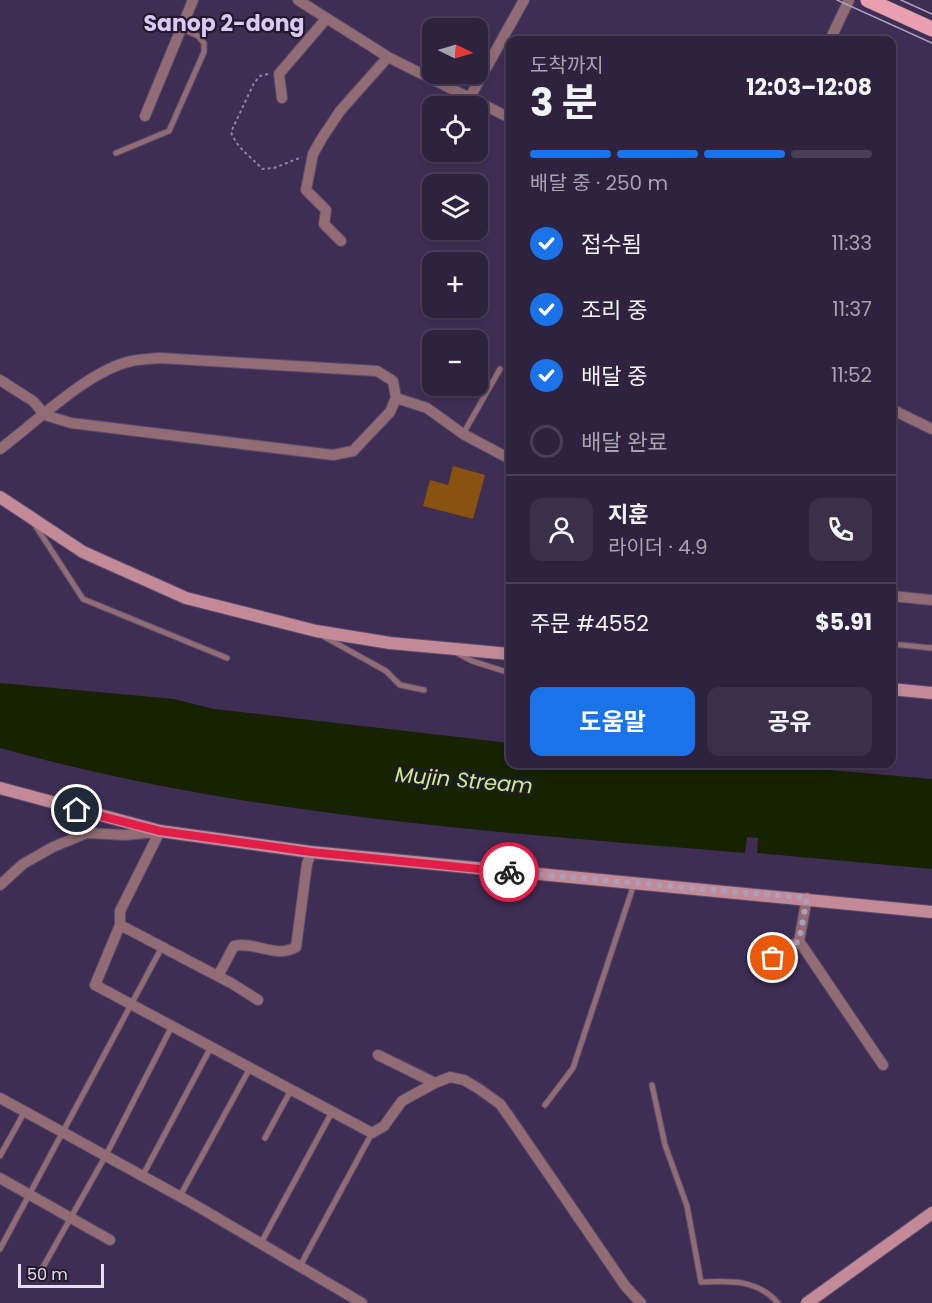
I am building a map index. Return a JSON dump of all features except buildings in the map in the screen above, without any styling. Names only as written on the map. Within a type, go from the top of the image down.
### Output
[{"type":"main road","points":[[867,0],[932,29]]},
{"type":"street","points":[[145,116],[193,0]]},
{"type":"street","points":[[298,0],[388,57],[467,96]]},
{"type":"street","points":[[471,96],[524,0]]},
{"type":"street","points":[[832,36],[849,0]]},
{"type":"street","points":[[282,98],[279,74],[326,19]]},
{"type":"street","points":[[341,240],[327,229],[324,224],[326,210],[306,190],[313,154],[340,111],[388,57]]},
{"type":"street","points":[[488,106],[506,116]]},
{"type":"street","points":[[0,381],[33,401],[45,415],[116,429],[333,455],[352,451],[390,412],[396,398],[393,381],[377,371],[160,358],[130,361],[108,370],[72,392],[45,415],[0,449]]},
{"type":"street","points":[[396,398],[427,408],[463,434],[506,457]]},
{"type":"street","points":[[896,411],[932,429]]},
{"type":"street","points":[[0,497],[83,552],[186,598],[314,630],[390,643],[506,654]]},
{"type":"street","points":[[896,596],[932,600]]},
{"type":"street","points":[[896,689],[932,693]]},
{"type":"street","points":[[0,788],[160,831],[311,852],[634,884],[807,898],[932,912]]},
{"type":"street","points":[[0,885],[22,864],[53,847],[87,833],[125,835],[160,831]]},
{"type":"street","points":[[160,831],[120,911],[120,925],[95,985],[372,1133],[384,1126],[402,1101],[450,1077],[464,1080],[500,1104],[626,1287],[641,1303]]},
{"type":"street","points":[[218,976],[234,946],[250,945],[274,952],[288,951],[297,947],[307,864],[311,852]]},
{"type":"street","points":[[807,898],[799,941],[883,1065]]},
{"type":"street","points":[[120,925],[218,976],[258,1000]]},
{"type":"street","points":[[773,958],[799,941]]},
{"type":"street","points":[[378,1055],[435,1083]]},
{"type":"street","points":[[0,1098],[180,1196],[362,1303]]},
{"type":"street","points":[[0,1178],[110,1240]]},
{"type":"street","points":[[807,1303],[932,1213]]},
{"type":"lane","points":[[116,153],[169,131],[204,52],[204,43],[198,36],[181,28]]},
{"type":"lane","points":[[463,434],[500,369]]},
{"type":"lane","points":[[31,519],[83,599],[227,658]]},
{"type":"lane","points":[[314,630],[386,671],[400,685],[424,690]]},
{"type":"lane","points":[[896,645],[932,648]]},
{"type":"lane","points":[[451,648],[472,661],[506,672]]},
{"type":"lane","points":[[545,1105],[573,1068],[634,884]]},
{"type":"lane","points":[[0,1249],[162,947]]},
{"type":"lane","points":[[38,1276],[106,1155],[171,1026]]},
{"type":"lane","points":[[142,1176],[211,1047]]},
{"type":"lane","points":[[180,1196],[250,1068]]},
{"type":"lane","points":[[652,1085],[665,1144],[687,1206],[701,1282],[746,1283],[766,1291],[778,1303]]},
{"type":"lane","points":[[265,1138],[291,1089]]},
{"type":"lane","points":[[0,1156],[25,1111]]},
{"type":"lane","points":[[261,1243],[332,1112]]},
{"type":"lane","points":[[300,1266],[372,1133]]},
{"type":"path","points":[[279,74],[260,76],[231,132],[238,148],[242,152],[249,153],[262,169],[313,154]]},
{"type":"shaded area","points":[[453,466],[485,475],[473,519],[423,506],[430,480],[448,485]]},
{"type":"water","name":"Mujin Stream","points":[[0,683],[174,699],[214,709],[506,743],[506,768],[805,768],[932,779],[932,869],[757,853],[758,838],[747,837],[745,853],[463,828],[277,806],[92,771],[0,748]]},
{"type":"tram line","points":[[837,0],[932,43]]},
{"type":"tram line","points":[[901,0],[932,14]]},
{"type":"way so far","points":[[509,872],[807,898],[799,941],[773,958]]},
{"type":"district","name":"Sanop 2-dong","points":[[224,23]]},
{"type":"route","points":[[77,810],[160,831],[311,852],[509,872]]}]
